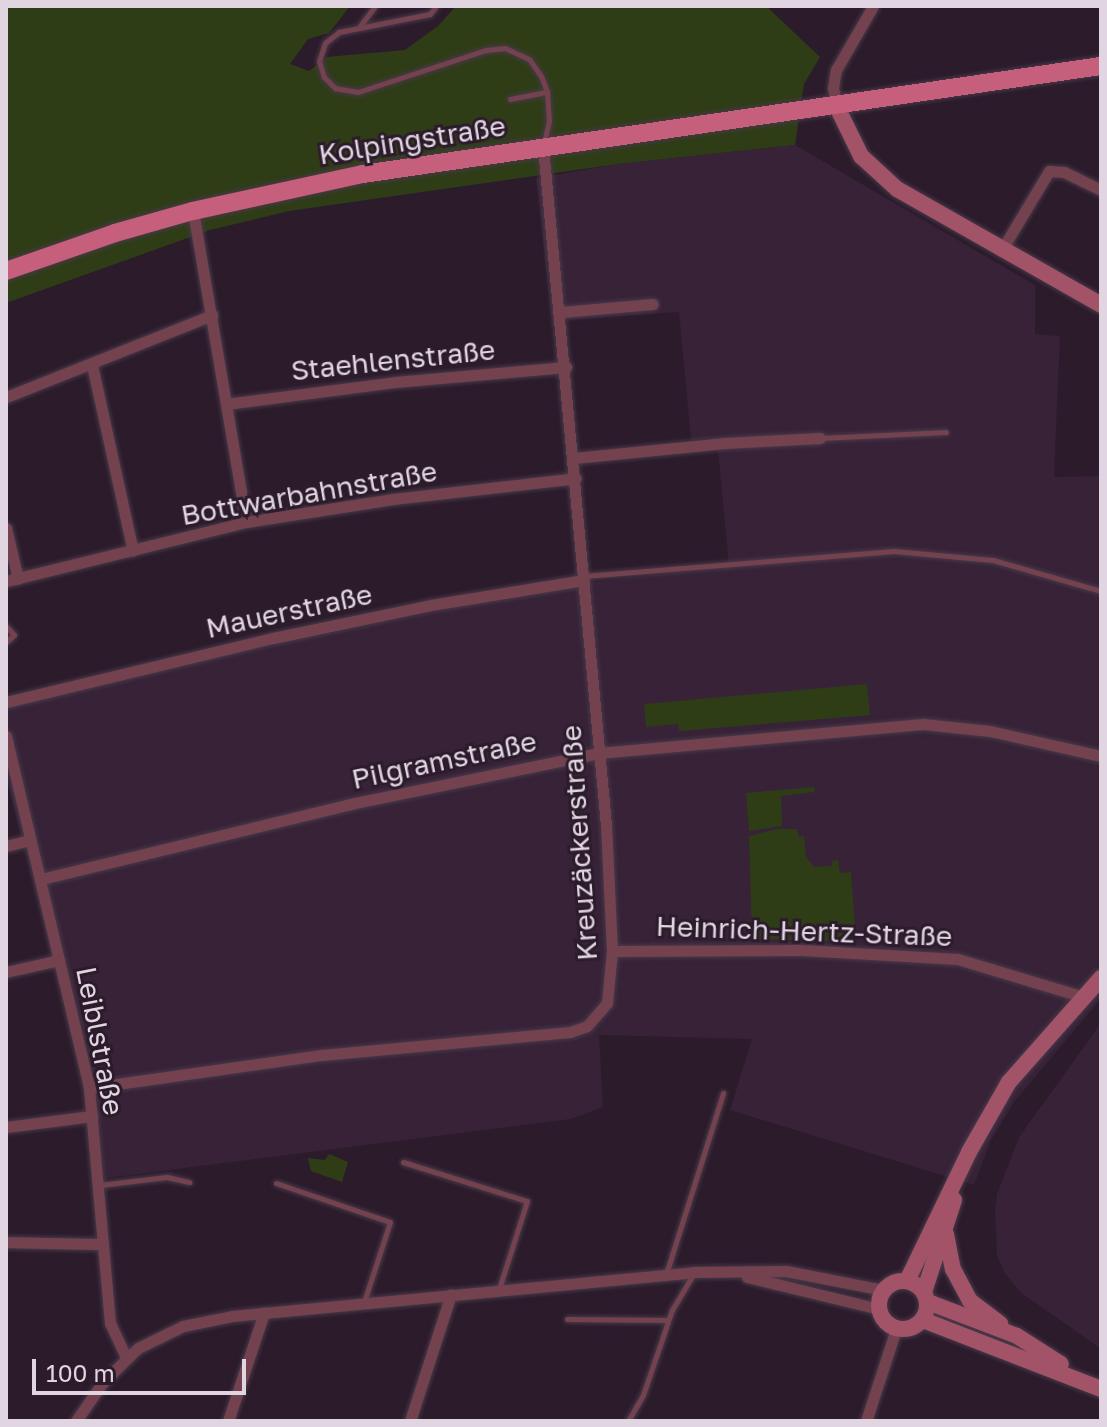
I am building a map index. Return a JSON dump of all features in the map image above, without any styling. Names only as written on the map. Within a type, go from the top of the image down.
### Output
[{"type":"main road","name":"Kolpingstraße","points":[[6,271],[115,233],[193,211],[363,174],[1101,66]]},
{"type":"street","points":[[873,6],[836,70],[833,88],[837,107],[861,156],[907,195],[1101,305]]},
{"type":"street","name":"Kreuzäckerstraße","points":[[89,1088],[334,1054],[570,1032],[587,1026],[607,1003],[612,951],[598,753],[566,367],[543,147]]},
{"type":"street","points":[[1001,251],[1049,171],[1064,172],[1101,190]]},
{"type":"street","points":[[193,211],[246,522]]},
{"type":"street","points":[[561,312],[653,304]]},
{"type":"street","points":[[6,397],[212,315]]},
{"type":"street","points":[[92,365],[133,551]]},
{"type":"street","name":"Staehlenstraße","points":[[226,404],[395,382],[566,367]]},
{"type":"street","points":[[574,458],[820,438]]},
{"type":"street","name":"Bottwarbahnstraße","points":[[12,580],[246,522],[393,499],[576,478]]},
{"type":"street","points":[[6,528],[12,580]]},
{"type":"street","name":"Mauerstraße","points":[[6,702],[273,638],[431,605],[584,578]]},
{"type":"street","name":"Pilgramstraße","points":[[41,879],[350,804],[598,753],[923,724],[990,731],[1101,756]]},
{"type":"street","name":"Leiblstraße","points":[[6,736],[89,1088],[110,1323],[126,1357]]},
{"type":"street","points":[[6,846],[30,840]]},
{"type":"street","name":"Heinrich-Hertz-Straße","points":[[612,951],[801,950],[958,959],[1014,973],[1084,997]]},
{"type":"street","points":[[6,972],[59,960]]},
{"type":"street","points":[[907,1281],[969,1152],[1020,1066],[1101,978]]},
{"type":"street","points":[[6,1127],[92,1116]]},
{"type":"street","points":[[969,1152],[926,1297],[923,1320],[911,1328],[896,1329],[885,1321],[879,1309],[884,1290],[894,1282],[907,1281],[926,1297],[1017,1336]]},
{"type":"street","points":[[945,1230],[953,1269],[970,1301],[1017,1336],[1095,1386]]},
{"type":"street","points":[[6,1242],[103,1244]]},
{"type":"street","points":[[76,1421],[126,1357],[183,1326],[364,1302],[694,1272],[786,1271],[884,1290]]},
{"type":"street","points":[[719,1273],[765,1279],[879,1309]]},
{"type":"street","points":[[410,1421],[451,1294]]},
{"type":"street","points":[[228,1421],[264,1313]]},
{"type":"street","points":[[923,1320],[1095,1386]]},
{"type":"street","points":[[866,1421],[896,1329]]},
{"type":"lane","points":[[360,26],[375,6]]},
{"type":"lane","points":[[436,6],[430,14],[339,32],[325,43],[319,61],[324,77],[335,88],[358,92],[486,50],[505,48],[529,59],[547,92],[549,121],[543,147]]},
{"type":"lane","points":[[510,99],[547,92]]},
{"type":"lane","points":[[820,438],[946,432]]},
{"type":"lane","points":[[584,578],[894,551],[993,560],[1101,591]]},
{"type":"lane","points":[[6,626],[14,635],[6,642]]},
{"type":"lane","points":[[666,1274],[723,1093]]},
{"type":"lane","points":[[403,1162],[527,1201],[499,1289]]},
{"type":"lane","points":[[100,1185],[167,1177],[189,1182]]},
{"type":"lane","points":[[276,1183],[390,1222],[364,1302]]},
{"type":"lane","points":[[628,1421],[643,1395],[667,1320],[694,1272]]},
{"type":"lane","points":[[567,1319],[667,1320]]},
{"type":"shaded area","points":[[795,145],[1035,285],[1035,334],[1060,336],[1054,477],[1101,476],[1101,999],[1015,1101],[991,1140],[974,1185],[730,1110],[752,1039],[599,1035],[603,1107],[571,1119],[98,1179],[87,1094],[6,776],[6,705],[275,644],[563,586],[729,566],[717,439],[691,440],[679,312],[552,321],[536,178],[618,164]]},
{"type":"shaded area","points":[[1101,1023],[1101,1349],[1020,1292],[1004,1272],[997,1255],[995,1209],[997,1194],[1019,1137]]},
{"type":"green space","points":[[6,6],[350,6],[329,33],[308,39],[290,64],[309,71],[327,57],[405,50],[438,26],[456,6],[766,6],[820,57],[804,84],[795,145],[618,164],[289,211],[210,230],[6,303]]},
{"type":"green space","points":[[867,684],[870,715],[679,731],[678,724],[646,727],[644,704]]},
{"type":"green space","points":[[814,787],[815,792],[781,796],[782,826],[749,831],[746,793]]},
{"type":"green space","points":[[777,829],[797,829],[799,837],[804,836],[806,857],[814,867],[832,866],[832,861],[838,860],[840,873],[851,872],[856,942],[752,939],[749,836]]},
{"type":"green space","points":[[329,1154],[348,1162],[342,1182],[311,1171],[308,1158],[325,1160]]}]
